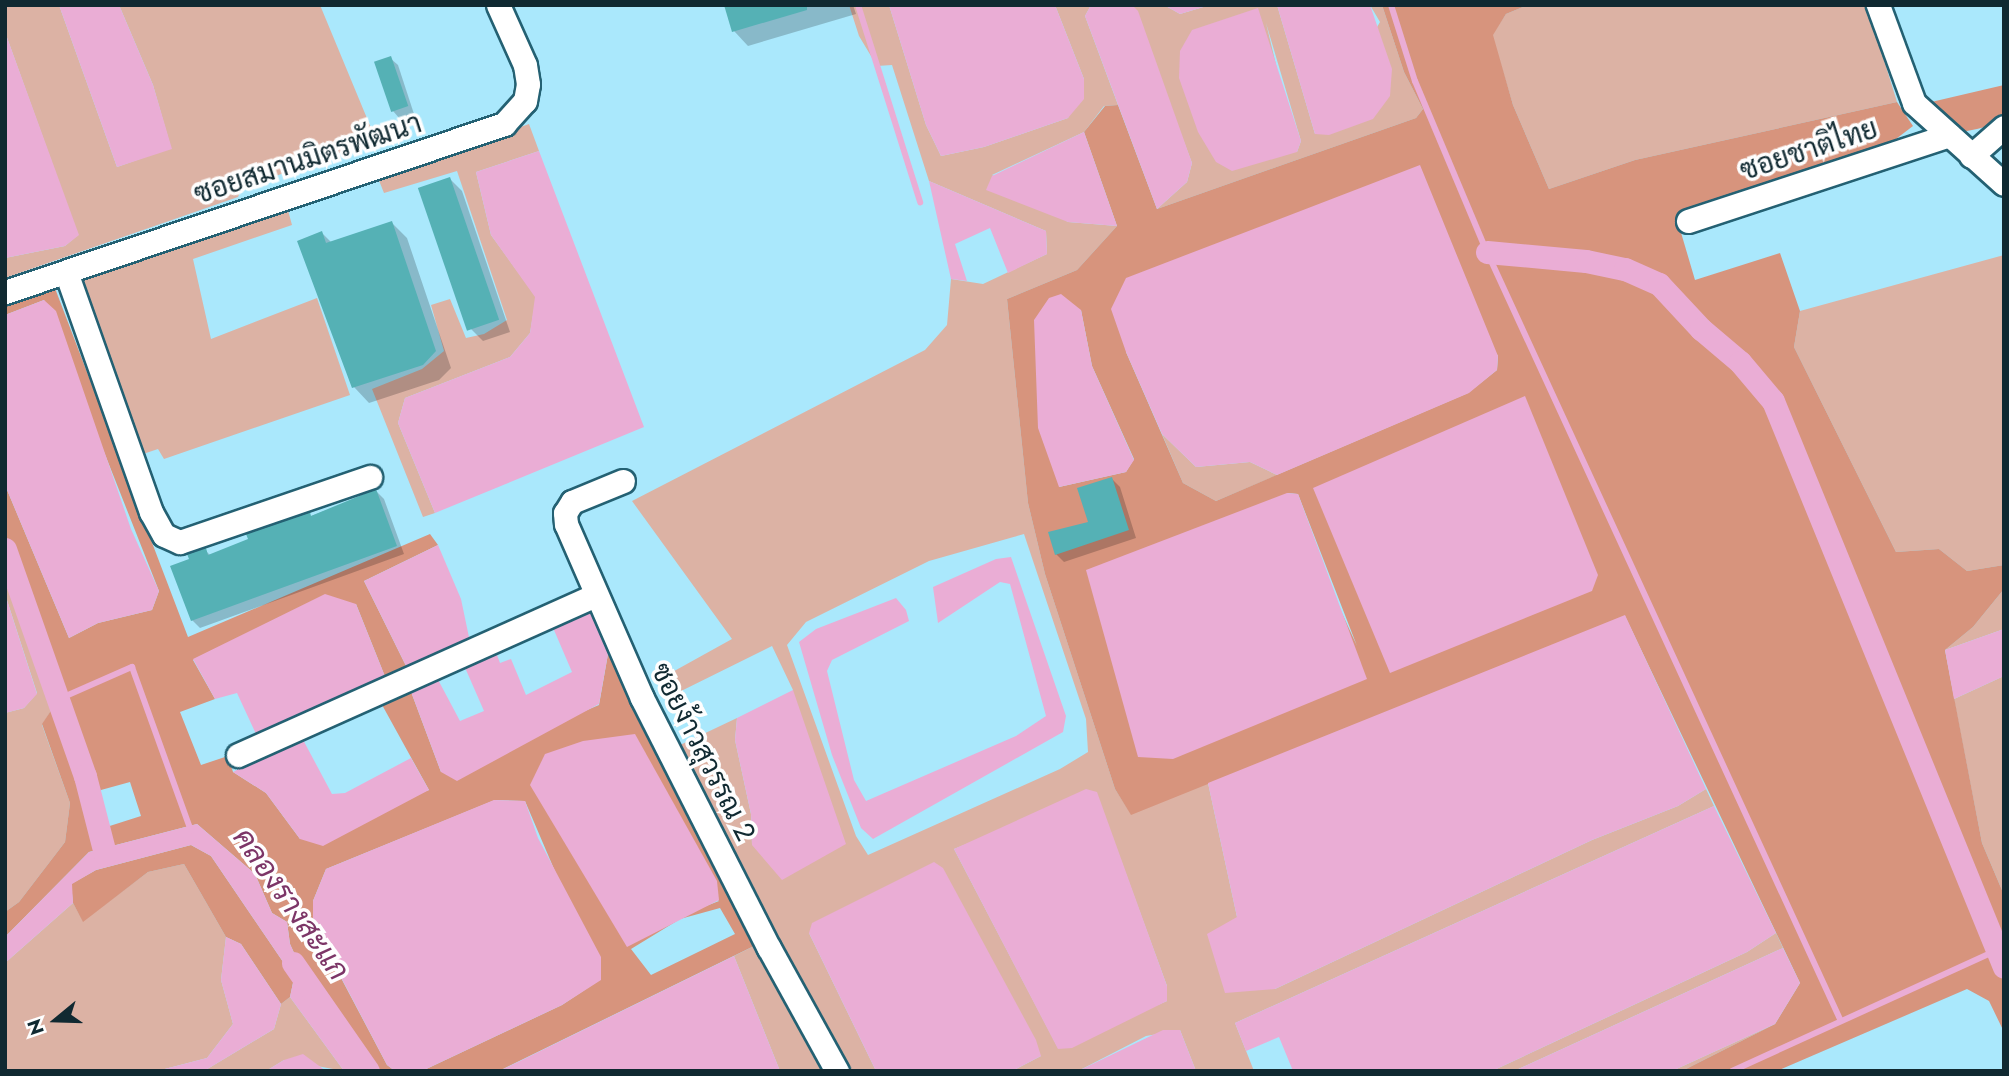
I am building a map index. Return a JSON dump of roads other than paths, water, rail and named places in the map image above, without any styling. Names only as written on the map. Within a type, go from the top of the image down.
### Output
[{"type":"street","name":"ซอยสมานมิตรพัฒนา","points":[[5,292],[504,124],[525,101],[528,84],[525,65],[498,5]]},
{"type":"street","points":[[1878,5],[1914,103],[2004,184]]},
{"type":"street","points":[[1971,156],[2004,127]]},
{"type":"street","name":"ซอยชาติไทย","points":[[1688,221],[1949,135]]},
{"type":"street","points":[[66,272],[151,512],[164,535],[180,542],[370,477]]},
{"type":"street","name":"ซอยง้าวสุวรรณ 2","points":[[623,481],[572,502],[565,513],[594,596],[769,948],[837,1071]]},
{"type":"street","points":[[238,755],[594,596]]},
{"type":"waterway","points":[[858,5],[920,202]]},
{"type":"waterway","points":[[1391,5],[1415,81],[1487,252],[1840,1019]]},
{"type":"waterway","points":[[1487,252],[1586,261],[1625,269],[1659,284],[1701,329],[1740,362],[1773,401],[2004,967]]},
{"type":"waterway","points":[[5,549],[85,776],[105,854]]},
{"type":"waterway","points":[[59,699],[132,667],[191,831]]},
{"type":"waterway","points":[[1732,1071],[1997,950]]},
{"type":"waterway","name":"คลองรางสะแก","points":[[293,963],[368,1071]]}]
